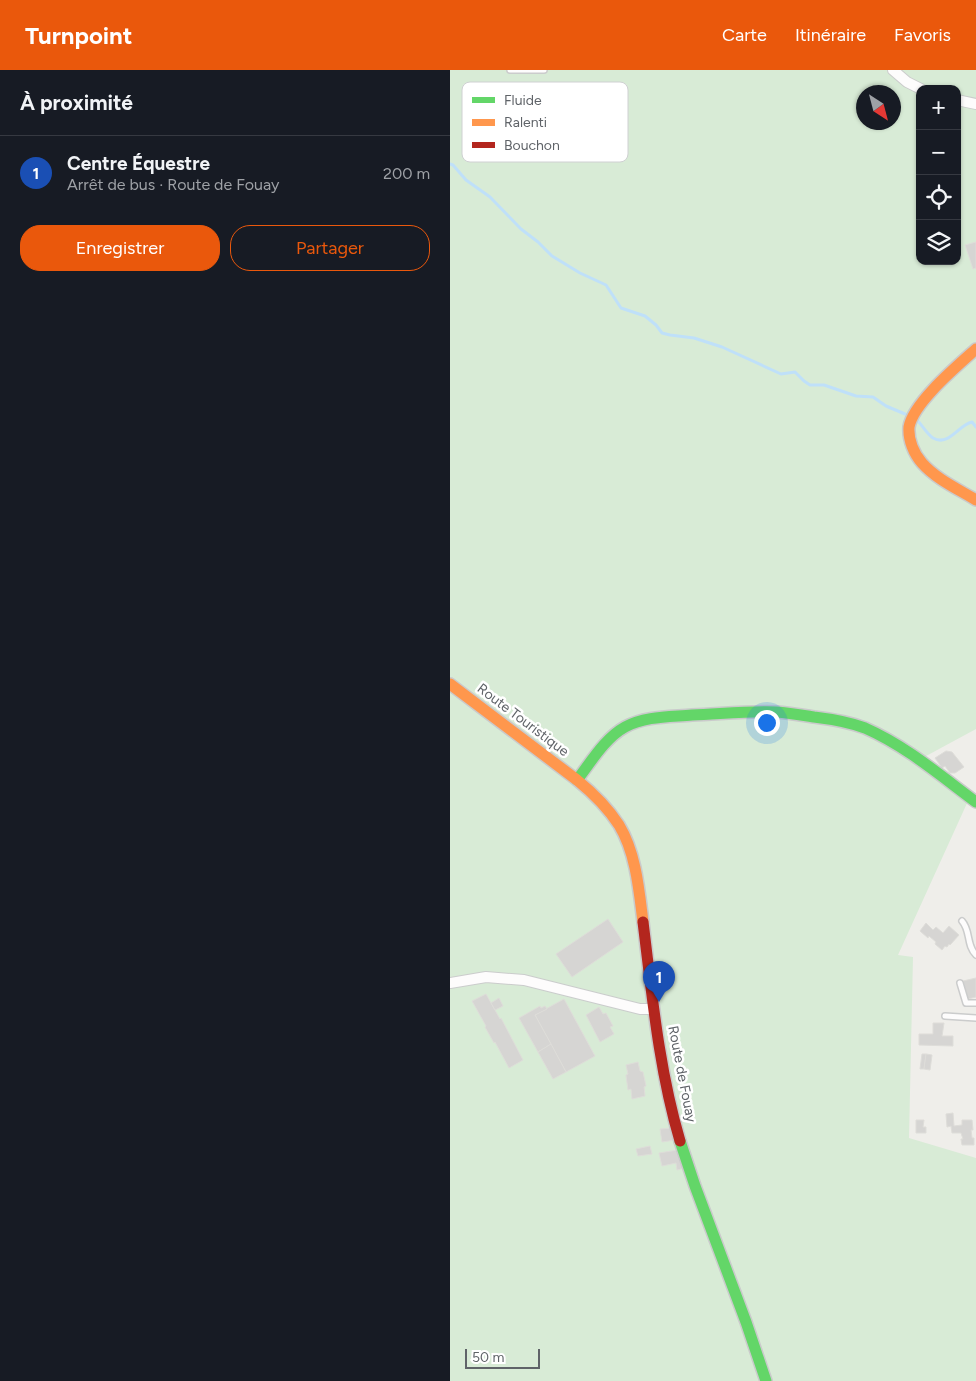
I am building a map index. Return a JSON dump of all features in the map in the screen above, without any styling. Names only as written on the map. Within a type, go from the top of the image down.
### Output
[{"type":"street","points":[[893,70],[907,82],[916,86]]},
{"type":"street","points":[[961,101],[976,104]]},
{"type":"street","points":[[976,349],[914,412],[909,426],[909,438],[914,451],[922,462],[933,472],[976,500]]},
{"type":"street","name":"Route Touristique","points":[[450,684],[577,780]]},
{"type":"street","points":[[577,780],[617,732],[637,722],[655,718],[693,715],[774,712],[830,719],[869,730],[920,761],[976,802]]},
{"type":"street","name":"Route de Fouay","points":[[577,780],[612,814],[627,843],[636,876],[654,1009],[674,1121],[693,1183],[766,1381]]},
{"type":"street","points":[[450,983],[486,977],[524,980],[640,1010],[654,1009]]},
{"type":"lane","points":[[510,70],[544,70]]},
{"type":"lane","points":[[962,921],[967,928],[970,945],[976,955]]},
{"type":"lane","points":[[960,983],[966,1003],[976,1003]]},
{"type":"lane","points":[[946,1016],[976,1018]]},
{"type":"green space","points":[[450,70],[976,70],[976,729],[915,762],[968,801],[898,955],[913,957],[909,1138],[976,1158],[976,1381],[450,1381]]},
{"type":"building","points":[[976,242],[976,268],[973,269],[965,245]]},
{"type":"building","points":[[946,751],[952,752],[964,767],[955,773],[950,773],[945,766],[942,768],[935,758]]},
{"type":"building","points":[[608,919],[623,942],[572,977],[556,954]]},
{"type":"building","points":[[926,923],[933,930],[936,927],[943,933],[949,926],[959,935],[950,945],[945,946],[942,950],[935,944],[936,942],[920,931]]},
{"type":"building","points":[[976,978],[976,997],[968,999],[963,981]]},
{"type":"building","points":[[486,994],[523,1060],[509,1068],[472,1001]]},
{"type":"building","points":[[499,998],[503,1006],[495,1010],[491,1003]]},
{"type":"building","points":[[564,999],[595,1056],[566,1072],[535,1015]]},
{"type":"building","points":[[540,1006],[541,1008],[545,1006],[547,1009],[535,1015],[551,1044],[538,1052],[519,1018]]},
{"type":"building","points":[[599,1007],[603,1014],[606,1013],[613,1026],[610,1027],[614,1034],[600,1042],[586,1015]]},
{"type":"building","points":[[933,1023],[944,1023],[942,1036],[953,1036],[953,1046],[919,1045],[919,1034],[933,1034]]},
{"type":"building","points":[[551,1044],[566,1072],[553,1079],[538,1052]]},
{"type":"building","points":[[922,1054],[926,1054],[924,1069],[920,1069]]},
{"type":"building","points":[[926,1054],[932,1055],[930,1070],[924,1069]]},
{"type":"building","points":[[638,1062],[640,1071],[643,1072],[646,1086],[644,1087],[645,1096],[632,1099],[631,1089],[628,1090],[626,1065]]},
{"type":"building","points":[[953,1113],[954,1126],[962,1125],[962,1120],[972,1120],[973,1130],[971,1130],[974,1145],[962,1145],[961,1133],[952,1133],[951,1126],[947,1127],[946,1114]]},
{"type":"building","points":[[916,1120],[924,1120],[923,1127],[926,1127],[926,1133],[916,1133]]},
{"type":"building","points":[[672,1128],[675,1140],[662,1142],[660,1129]]},
{"type":"building","points":[[650,1146],[652,1154],[638,1156],[636,1149]]},
{"type":"building","points":[[678,1150],[685,1168],[677,1170],[676,1163],[662,1166],[659,1153]]},
{"type":"waterway","points":[[450,164],[466,180],[490,197],[521,229],[552,256],[580,273],[606,285],[621,308],[645,316],[662,333],[694,338],[722,347],[781,374],[795,372],[810,385],[824,385],[856,396],[873,397],[886,406],[905,414]]},
{"type":"waterway","points":[[917,420],[933,438],[939,440],[949,438],[962,427],[972,422],[976,427]]},
{"type":"traffic: fast","points":[[577,780],[611,737],[633,723],[667,717],[776,712],[833,720],[865,728],[909,752],[976,802]]},
{"type":"traffic: fast","points":[[680,1141],[766,1381]]},
{"type":"traffic: slow","points":[[976,349],[927,396],[912,417],[909,427],[914,451],[928,469],[976,500]]},
{"type":"traffic: slow","points":[[450,684],[577,780],[610,813],[625,836],[633,860],[643,922]]},
{"type":"traffic: jam","points":[[643,922],[661,1060],[680,1141]]},
{"type":"place","name":"Centre Équestre","points":[[659,1002]]}]
